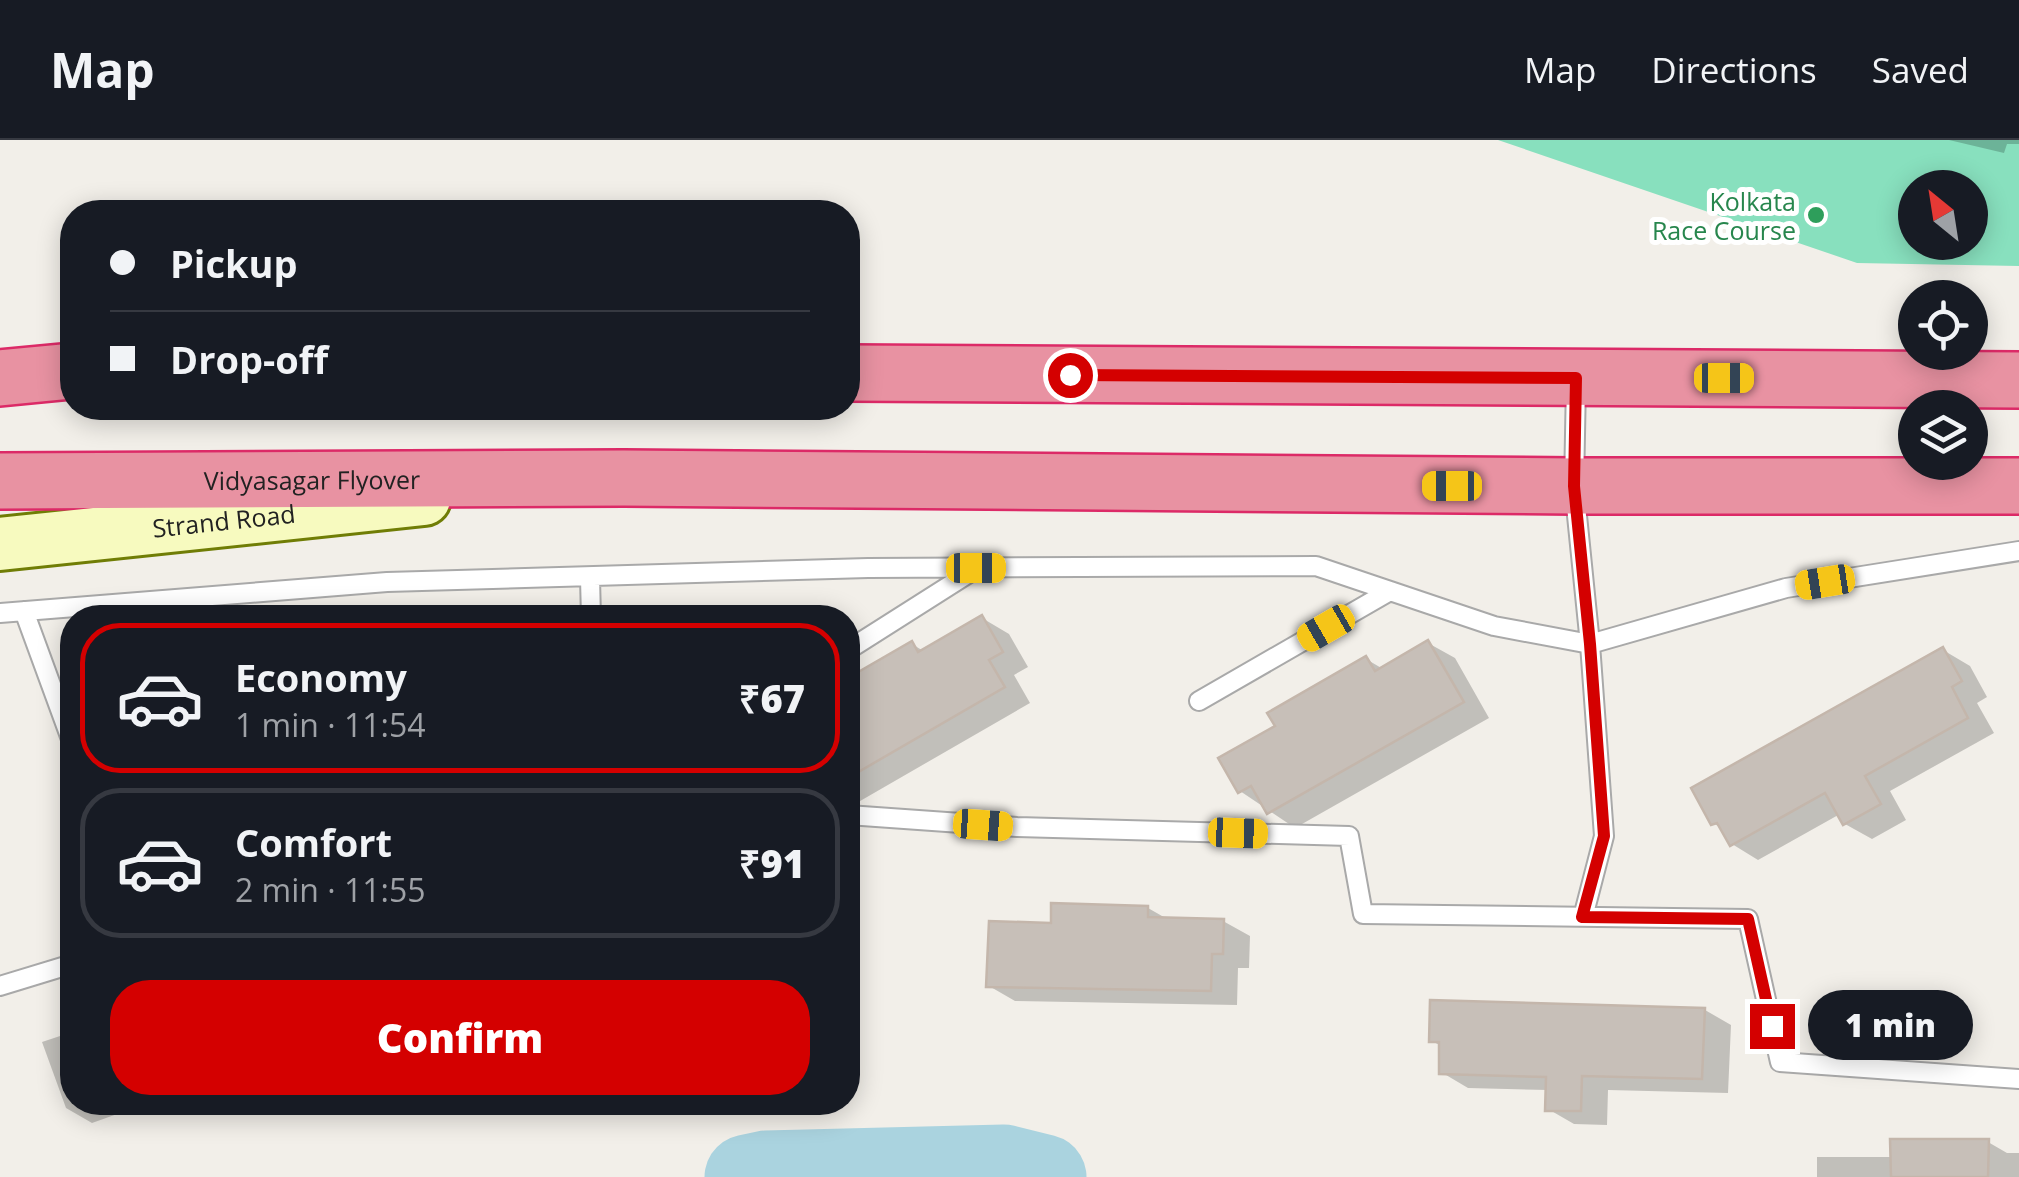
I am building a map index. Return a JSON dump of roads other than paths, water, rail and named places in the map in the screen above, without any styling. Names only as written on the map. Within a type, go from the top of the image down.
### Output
[{"type":"highway","points":[[0,361],[60,367]]},
{"type":"highway","points":[[0,378],[60,370]]},
{"type":"highway","points":[[860,373],[2019,380]]},
{"type":"highway","name":"Vidyasagar Flyover","points":[[0,481],[624,478],[2019,486]]},
{"type":"main road","name":"Strand Road","points":[[0,544],[624,478]]},
{"type":"lane","points":[[1576,378],[1574,486],[1604,836],[1582,917]]},
{"type":"lane","points":[[99,605],[387,582],[868,568],[1316,566],[1494,626],[1590,644],[1786,588],[2019,551]]},
{"type":"lane","points":[[860,642],[976,568]]},
{"type":"lane","points":[[590,578],[590,605]]},
{"type":"lane","points":[[1199,701],[1390,591]]},
{"type":"lane","points":[[0,614],[60,608]]},
{"type":"lane","points":[[24,611],[60,709]]},
{"type":"lane","points":[[860,817],[1017,827],[1349,836],[1362,914],[1748,919],[1780,1062],[2019,1079]]},
{"type":"lane","points":[[0,986],[60,968]]},
{"type":"waterway","points":[[747,1177],[766,1173],[1004,1167],[1044,1177]]},
{"type":"place","name":"Kolkata Race Course","points":[[1816,215]]}]
